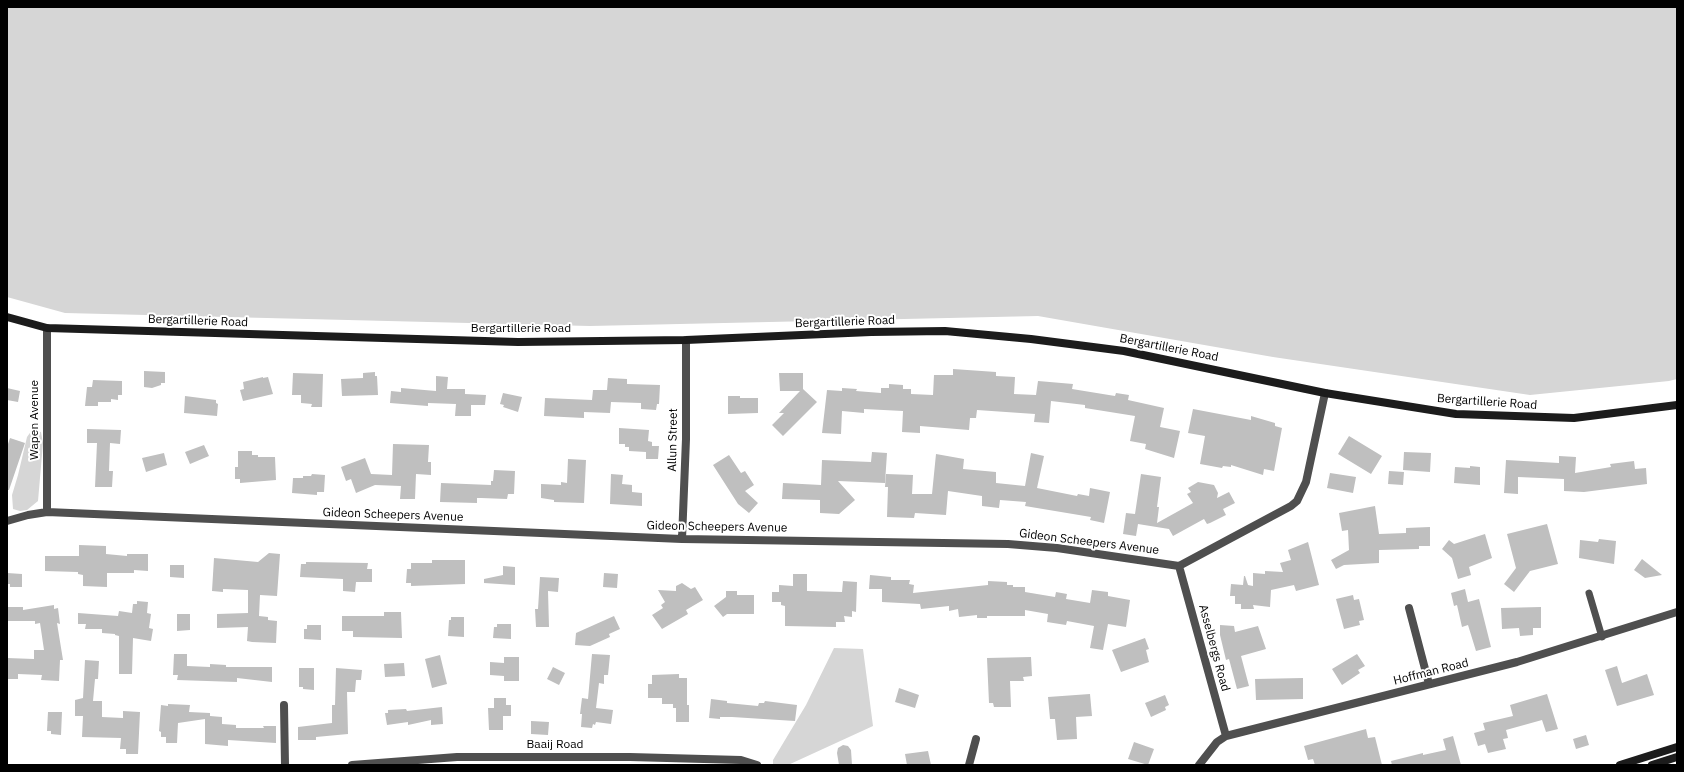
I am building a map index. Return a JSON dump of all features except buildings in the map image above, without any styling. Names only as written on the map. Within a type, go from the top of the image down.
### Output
[{"type":"street","name":"Bergartillerie Road","points":[[7,317],[47,328],[511,341],[686,340],[871,332],[945,331],[1031,339],[1124,351],[1324,393],[1456,414],[1574,418],[1677,405]]},
{"type":"street","name":"Wapen Avenue","points":[[47,328],[47,512]]},
{"type":"street","name":"Allun Street","points":[[682,539],[686,439],[686,340]]},
{"type":"street","points":[[1179,566],[1291,506],[1297,501],[1306,482],[1324,393]]},
{"type":"street","name":"Gideon Scheepers Avenue","points":[[7,521],[47,512],[682,539],[1008,544],[1057,548],[1179,566]]},
{"type":"street","name":"Asselbergs Road","points":[[1179,566],[1226,736]]},
{"type":"street","points":[[1409,608],[1429,684]]},
{"type":"street","name":"Hoffman Road","points":[[1199,765],[1217,742],[1226,736],[1517,662],[1602,637],[1677,612]]},
{"type":"street","points":[[284,705],[284,765]]},
{"type":"street","points":[[969,765],[976,739]]},
{"type":"street","points":[[1620,765],[1677,747]]},
{"type":"street","name":"Baaij Road","points":[[352,765],[457,757],[630,757],[741,760],[757,765]]},
{"type":"street","points":[[1652,765],[1677,757]]},
{"type":"lane","points":[[1589,593],[1602,637]]},
{"type":"shaded area","points":[[7,7],[1677,7],[1677,379],[1530,395],[1273,357],[1038,316],[590,326],[65,313],[7,297]]},
{"type":"shaded area","points":[[32,430],[41,432],[43,443],[38,501],[27,510],[20,511],[13,509],[12,495],[27,437]]},
{"type":"shaded area","points":[[834,648],[863,649],[873,726],[788,765],[773,765],[773,760],[806,705]]}]
